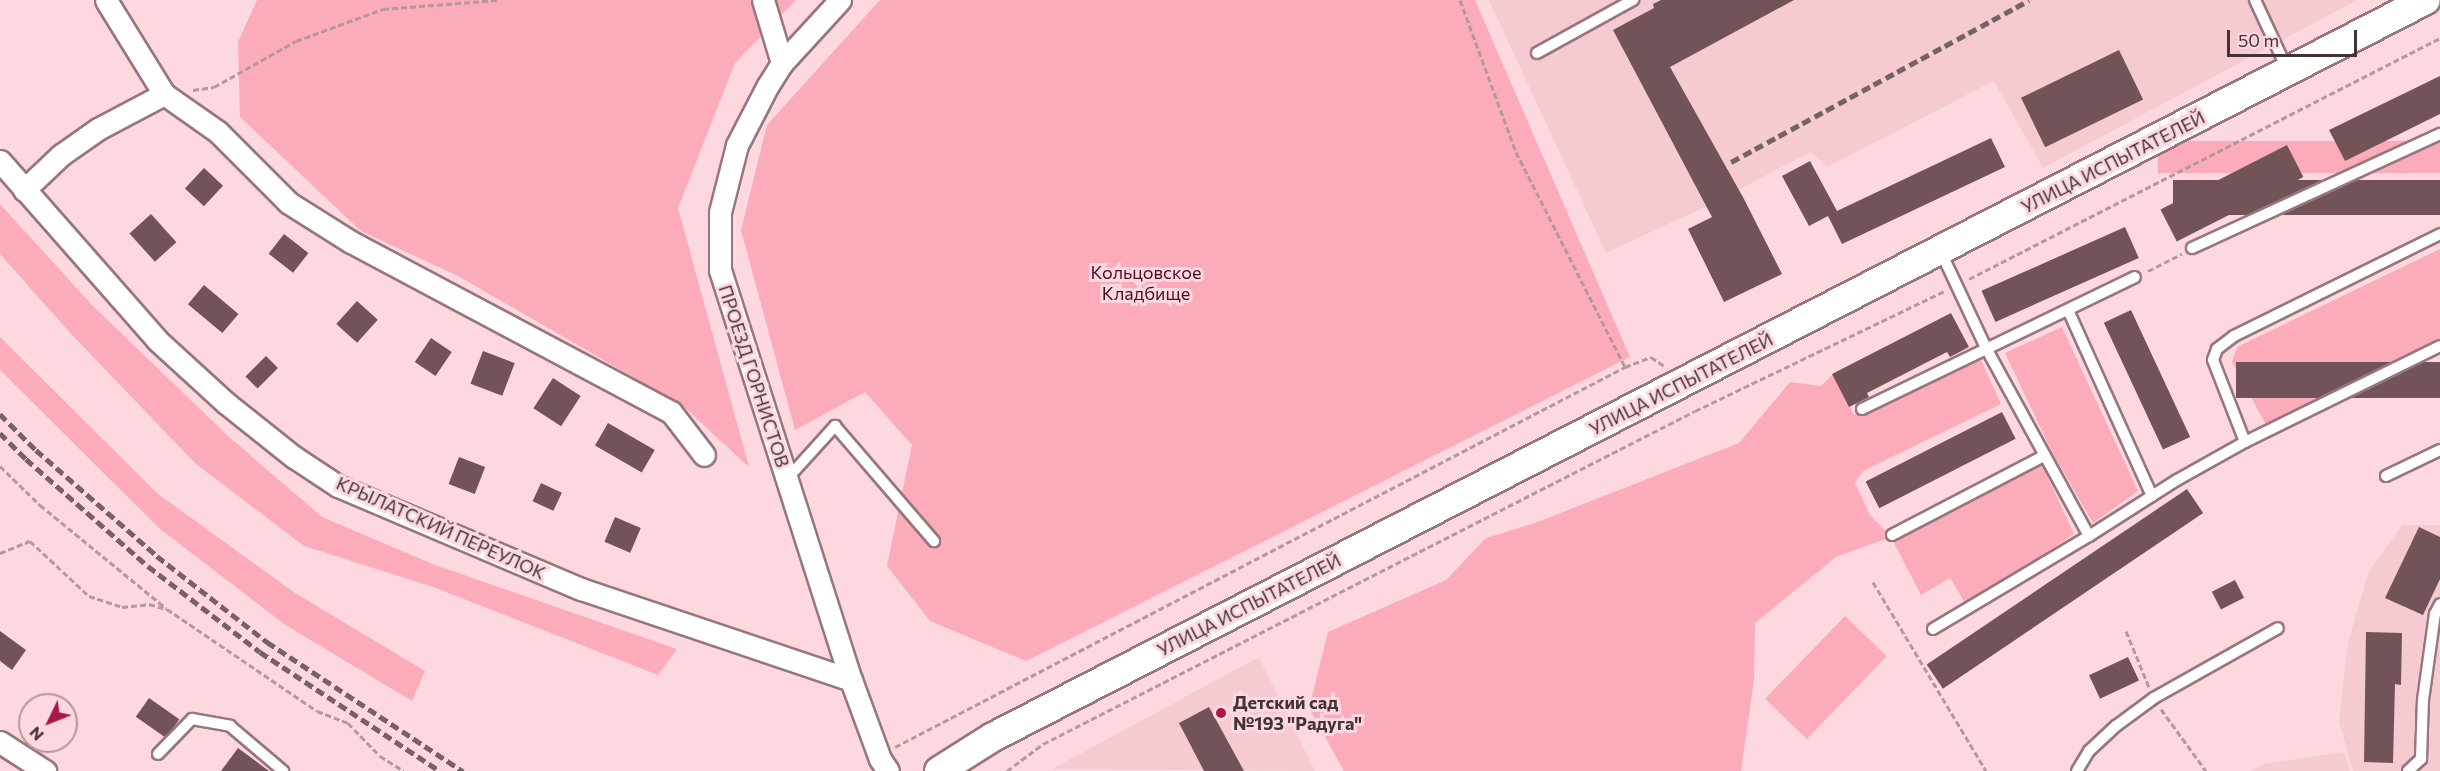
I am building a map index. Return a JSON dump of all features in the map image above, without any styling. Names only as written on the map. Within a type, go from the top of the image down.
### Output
[{"type":"main road","name":"УЛИЦА ИСПЫТАТЕЛЕЙ","points":[[939,771],[993,737],[2426,0]]},
{"type":"street","points":[[106,0],[164,94],[218,132],[289,203],[351,242],[671,412],[704,455]]},
{"type":"street","points":[[763,0],[782,63]]},
{"type":"street","name":"ПРОЕЗД ГОРНИСТОВ","points":[[840,0],[782,63],[737,145],[720,212],[720,270],[851,680],[884,765]]},
{"type":"street","points":[[24,190],[61,155],[98,129],[164,94]]},
{"type":"street","name":"КРЫЛАТСКИЙ ПЕРЕУЛОК","points":[[0,160],[157,340],[226,403],[294,457],[338,486],[581,589],[851,680]]},
{"type":"street","points":[[0,742],[45,771]]},
{"type":"lane","points":[[1537,53],[1633,0]]},
{"type":"lane","points":[[2255,0],[2288,72]]},
{"type":"lane","points":[[2192,248],[2440,134]]},
{"type":"lane","points":[[2245,442],[2213,360],[2217,350],[2234,336],[2440,234]]},
{"type":"lane","points":[[1940,249],[1954,286],[1987,350],[2089,537]]},
{"type":"lane","points":[[1862,409],[2135,277]]},
{"type":"lane","points":[[2068,310],[2152,496]]},
{"type":"lane","points":[[1934,629],[2245,442],[2440,346]]},
{"type":"lane","points":[[787,479],[835,426],[934,542]]},
{"type":"lane","points":[[2386,476],[2440,450]]},
{"type":"lane","points":[[1892,535],[2044,456]]},
{"type":"lane","points":[[2408,771],[2421,759],[2423,700],[2435,614],[2440,604]]},
{"type":"lane","points":[[2077,771],[2089,751],[2116,726],[2154,698],[2278,628]]},
{"type":"lane","points":[[158,753],[192,719],[230,726],[283,771]]},
{"type":"path","points":[[164,94],[214,87],[296,41],[383,9],[497,0]]},
{"type":"path","points":[[1460,0],[1516,152],[1625,367]]},
{"type":"path","points":[[1007,771],[1043,744],[1695,411],[1954,286],[2440,38]]},
{"type":"path","points":[[2135,277],[2192,248]]},
{"type":"path","points":[[884,765],[903,743],[1625,367],[1651,357],[1672,371],[1695,411]]},
{"type":"path","points":[[0,466],[40,505],[168,609],[317,711],[348,723],[380,756],[404,771]]},
{"type":"path","points":[[0,553],[30,541],[89,596],[122,607],[149,604],[168,609]]},
{"type":"path","points":[[1873,582],[1986,771]]},
{"type":"shaded area","points":[[1489,0],[2357,0],[2043,168],[1994,81],[1827,167],[1811,152],[1707,206],[1606,253]]},
{"type":"shaded area","points":[[2402,525],[2440,525],[2440,771],[2353,771],[2339,722],[2348,643],[2368,573]]},
{"type":"shaded area","name":"Детский сад №193 \"Радуга\"","points":[[1259,657],[1315,771],[1052,769]]},
{"type":"shaded area","points":[[2344,752],[2350,771],[2250,771],[2264,764]]},
{"type":"green space","points":[[257,0],[796,0],[735,63],[678,208],[749,467],[683,406],[460,277],[361,231],[240,117],[238,42]]},
{"type":"green space","name":"Кольцовское Кладбище","points":[[880,0],[1475,0],[1630,357],[1026,661],[930,621],[887,566],[912,445],[865,392],[795,430],[741,230],[767,125]]},
{"type":"green space","points":[[2158,141],[2440,141],[2440,173],[2158,173]]},
{"type":"green space","points":[[0,204],[92,305],[228,436],[322,517],[435,565],[677,649],[658,675],[433,587],[304,546],[195,463],[73,336],[0,254]]},
{"type":"green space","points":[[2440,249],[2440,339],[2266,425],[2232,362],[2237,347]]},
{"type":"green space","points":[[2062,327],[2138,491],[2093,523],[2052,452],[2005,353]]},
{"type":"green space","points":[[0,337],[158,494],[295,593],[425,671],[412,701],[284,624],[159,528],[0,370]]},
{"type":"green space","points":[[1980,358],[2001,404],[1863,471],[1855,483],[1870,515],[1891,537],[1836,557],[1755,623],[1754,680],[1741,771],[1344,771],[1309,708],[1328,632],[1446,580],[1486,538],[1535,523],[1739,443],[1790,382],[1821,386],[1834,373],[1854,415]]},
{"type":"green space","points":[[2040,461],[2074,534],[1967,606],[1950,578],[1921,595],[1891,537]]},
{"type":"green space","points":[[1845,616],[1887,656],[1807,739],[1765,699]]},
{"type":"building","points":[[1661,0],[1794,0],[1670,67],[1744,199],[1782,274],[1724,302],[1688,229],[1712,217],[1613,30],[1654,8],[1653,4]]},
{"type":"building","points":[[2119,50],[2143,99],[2045,147],[2021,98]]},
{"type":"building","points":[[2440,76],[2440,114],[2345,161],[2329,130]]},
{"type":"building","points":[[1991,138],[2005,167],[1842,244],[1828,216],[1809,226],[1782,176],[1810,161],[1837,211]]},
{"type":"building","points":[[2287,145],[2303,177],[2177,242],[2160,209]]},
{"type":"building","points":[[204,168],[223,186],[204,206],[185,188]]},
{"type":"building","points":[[2173,180],[2440,180],[2440,215],[2173,215]]},
{"type":"building","points":[[151,214],[176,242],[155,262],[129,233]]},
{"type":"building","points":[[2125,227],[2139,258],[1995,322],[1982,291]]},
{"type":"building","points":[[284,234],[308,253],[293,273],[269,254]]},
{"type":"building","points":[[204,285],[238,314],[222,333],[188,304]]},
{"type":"building","points":[[357,301],[378,320],[357,343],[336,324]]},
{"type":"building","points":[[2131,310],[2190,437],[2163,450],[2104,323]]},
{"type":"building","points":[[1951,313],[1969,347],[1950,357],[1947,352],[1867,393],[1869,397],[1849,407],[1832,374]]},
{"type":"building","points":[[431,338],[452,352],[436,376],[415,362]]},
{"type":"building","points":[[483,351],[515,363],[502,396],[470,384]]},
{"type":"building","points":[[266,356],[278,368],[258,389],[245,377]]},
{"type":"building","points":[[2236,362],[2440,362],[2440,398],[2236,398]]},
{"type":"building","points":[[553,378],[581,396],[561,426],[533,408]]},
{"type":"building","points":[[2002,412],[2016,439],[1879,508],[1866,481]]},
{"type":"building","points":[[608,423],[655,450],[642,473],[595,446]]},
{"type":"building","points":[[459,457],[485,467],[475,494],[449,484]]},
{"type":"building","points":[[541,483],[562,493],[553,511],[533,501]]},
{"type":"building","points":[[2187,489],[2203,513],[1943,689],[1927,665]]},
{"type":"building","points":[[615,517],[641,528],[630,553],[604,542]]},
{"type":"building","points":[[2419,527],[2440,537],[2440,579],[2423,615],[2385,598]]},
{"type":"building","points":[[2235,580],[2244,598],[2221,610],[2212,592]]},
{"type":"building","points":[[0,631],[26,650],[12,670],[0,661]]},
{"type":"building","points":[[2366,632],[2402,633],[2401,685],[2395,684],[2393,763],[2364,762]]},
{"type":"building","points":[[2128,657],[2139,681],[2100,699],[2089,675]]},
{"type":"building","points":[[149,698],[179,719],[166,738],[136,717]]},
{"type":"building","points":[[1209,707],[1244,771],[1204,771],[1179,723]]},
{"type":"building","points":[[238,748],[269,771],[221,771]]},
{"type":"railway","points":[[1731,162],[2029,0]]},
{"type":"railway","points":[[0,414],[36,450],[157,556],[267,642],[463,771]]},
{"type":"railway","points":[[0,433],[26,459],[148,566],[260,652],[440,771]]},
{"type":"place","name":"Детский сад №193 \"Радуга\"","points":[[1221,713]]}]
